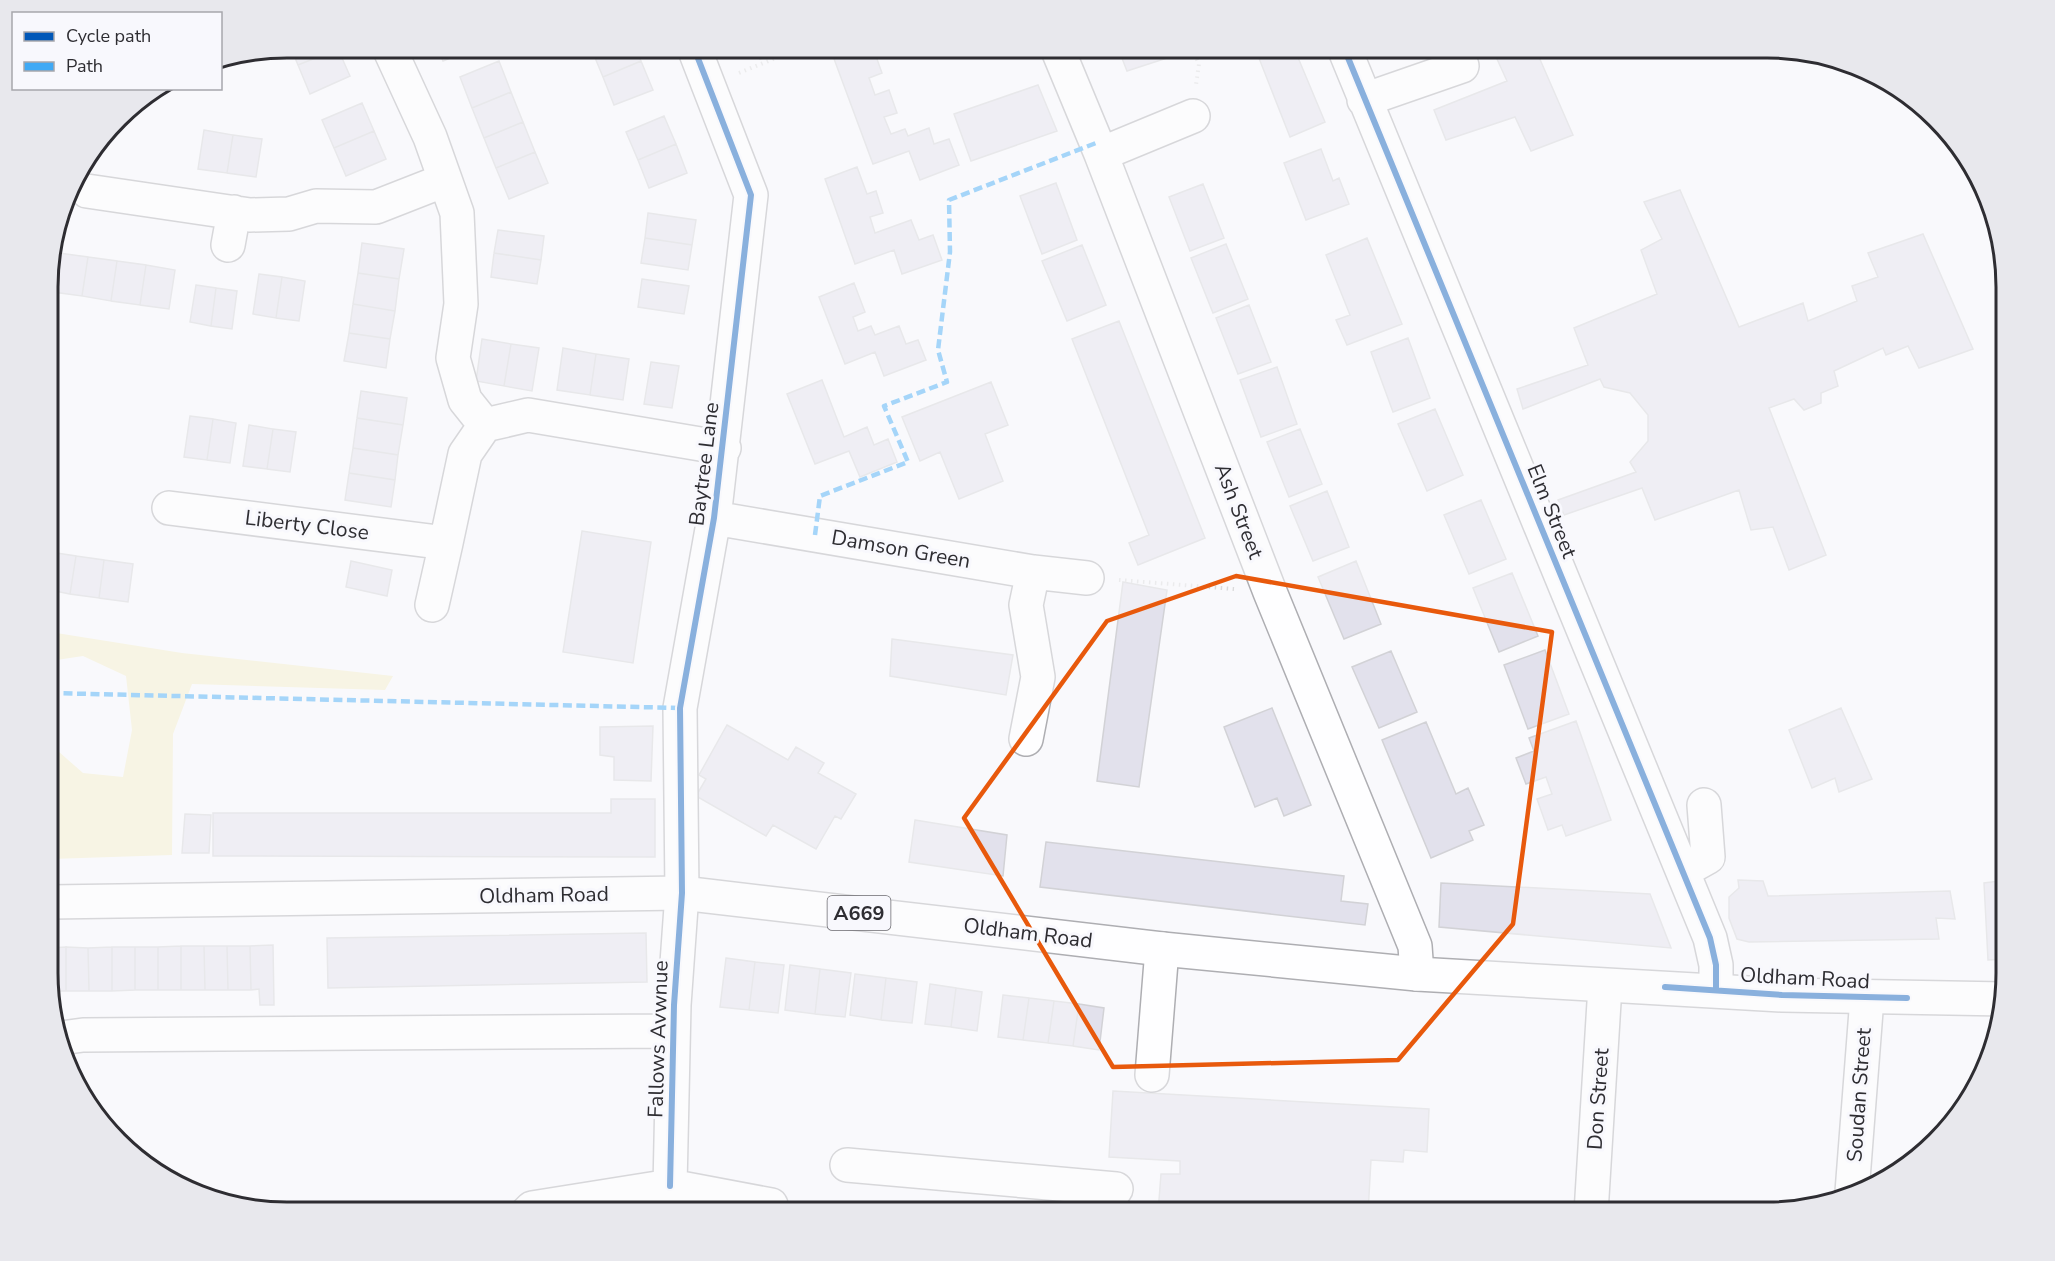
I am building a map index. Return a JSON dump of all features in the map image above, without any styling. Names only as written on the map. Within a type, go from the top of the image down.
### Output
[{"type":"street","points":[[394,58],[430,137],[457,213],[461,293],[453,358],[465,400],[485,425]]},
{"type":"street","name":"Baytree Lane","points":[[682,893],[681,708],[724,448],[751,195],[698,58]]},
{"type":"street","name":"Ash Street","points":[[1061,58],[1101,154],[1270,592],[1415,946],[1417,974]]},
{"type":"street","name":"Elm Street","points":[[1348,58],[1683,871],[1714,952],[1716,990]]},
{"type":"street","points":[[1364,100],[1462,66]]},
{"type":"street","points":[[1101,154],[1193,116]]},
{"type":"street","points":[[87,191],[234,212],[289,214],[316,206],[376,207],[445,180]]},
{"type":"street","points":[[228,245],[234,212]]},
{"type":"street","points":[[432,605],[465,454],[485,425],[528,415],[724,448]]},
{"type":"street","name":"Liberty Close","points":[[169,508],[446,543]]},
{"type":"street","name":"Damson Green","points":[[714,518],[1033,572],[1087,578]]},
{"type":"street","points":[[1026,739],[1038,677],[1026,605],[1033,572]]},
{"type":"street","points":[[1683,871],[1708,857],[1704,805]]},
{"type":"street","name":"Oldham Road","points":[[58,902],[682,893],[1162,949],[1417,974],[1605,986],[1867,998],[1995,999]]},
{"type":"street","name":"Fallows Avwnue","points":[[670,1186],[674,1031],[682,893]]},
{"type":"street","points":[[1152,1075],[1162,949]]},
{"type":"street","name":"Don Street","points":[[1592,1202],[1605,986]]},
{"type":"street","name":"Soudan Street","points":[[1852,1186],[1867,998]]},
{"type":"street","points":[[67,1037],[83,1035],[674,1031]]},
{"type":"street","points":[[847,1165],[1116,1190],[1106,1202]]},
{"type":"street","points":[[570,1202],[670,1186],[755,1202]]},
{"type":"path","points":[[708,85],[775,58]]},
{"type":"path","points":[[1087,578],[1270,592]]},
{"type":"highlighted area","points":[[1236,576],[1552,632],[1513,924],[1398,1060],[1113,1067],[964,818],[1107,621]]},
{"type":"shaded area","points":[[58,633],[182,653],[393,676],[385,690],[192,684],[173,734],[172,855],[58,859],[58,751],[83,773],[123,777],[132,730],[126,676],[83,656],[58,660]]},
{"type":"building","points":[[295,58],[316,58],[298,65]]},
{"type":"building","points":[[316,58],[342,58],[350,76],[310,94],[298,65]]},
{"type":"building","points":[[595,58],[640,58],[641,61],[603,77]]},
{"type":"building","points":[[834,58],[877,58],[882,73],[869,78],[875,95],[889,90],[897,113],[884,117],[891,134],[905,129],[908,136],[929,128],[934,144],[949,139],[959,165],[920,180],[909,151],[873,164]]},
{"type":"building","points":[[1122,58],[1167,58],[1127,71]]},
{"type":"building","points":[[1259,58],[1298,58],[1325,122],[1290,137]]},
{"type":"building","points":[[1497,58],[1539,58],[1573,135],[1531,151],[1515,117],[1446,140],[1434,110],[1507,81]]},
{"type":"building","points":[[499,61],[511,92],[472,108],[460,77]]},
{"type":"building","points":[[641,61],[653,90],[614,105],[603,77]]},
{"type":"building","points":[[1038,85],[1057,131],[971,161],[954,114]]},
{"type":"building","points":[[511,92],[523,122],[484,138],[472,108]]},
{"type":"building","points":[[362,103],[374,131],[334,148],[322,120]]},
{"type":"building","points":[[664,116],[676,144],[638,160],[626,132]]},
{"type":"building","points":[[523,122],[535,152],[496,168],[484,138]]},
{"type":"building","points":[[204,130],[233,135],[227,173],[198,169]]},
{"type":"building","points":[[374,131],[386,159],[346,176],[334,148]]},
{"type":"building","points":[[233,135],[262,139],[256,177],[227,173]]},
{"type":"building","points":[[676,144],[687,173],[649,188],[638,160]]},
{"type":"building","points":[[1321,149],[1333,181],[1339,178],[1349,204],[1306,220],[1284,163]]},
{"type":"building","points":[[535,152],[548,183],[509,199],[496,168]]},
{"type":"building","points":[[857,167],[867,194],[876,191],[883,213],[870,217],[875,233],[911,220],[919,240],[933,235],[942,260],[902,274],[894,250],[855,264],[825,179]]},
{"type":"building","points":[[1056,183],[1077,240],[1042,254],[1020,196]]},
{"type":"building","points":[[1203,184],[1224,238],[1190,251],[1169,197]]},
{"type":"building","points":[[1680,190],[1739,327],[1803,303],[1808,321],[1857,301],[1852,286],[1878,277],[1868,253],[1923,234],[1973,349],[1919,368],[1908,346],[1886,355],[1883,348],[1834,371],[1838,386],[1821,393],[1821,403],[1804,410],[1794,399],[1769,408],[1826,555],[1789,570],[1773,527],[1751,530],[1739,490],[1655,520],[1642,488],[1564,515],[1558,500],[1636,472],[1630,462],[1648,441],[1648,415],[1630,393],[1604,387],[1600,379],[1523,409],[1517,389],[1588,365],[1574,328],[1657,294],[1641,250],[1662,239],[1644,202]]},
{"type":"building","points":[[648,213],[696,220],[692,245],[645,238]]},
{"type":"building","points":[[498,230],[544,236],[541,260],[494,253]]},
{"type":"building","points":[[645,238],[692,245],[688,270],[641,263]]},
{"type":"building","points":[[1367,238],[1402,324],[1347,345],[1336,320],[1350,315],[1326,255]]},
{"type":"building","points":[[362,243],[404,249],[399,279],[358,273]]},
{"type":"building","points":[[1226,244],[1248,299],[1213,313],[1191,258]]},
{"type":"building","points":[[1082,245],[1106,305],[1067,321],[1042,261]]},
{"type":"building","points":[[61,253],[88,257],[82,296],[58,293]]},
{"type":"building","points":[[494,253],[541,260],[537,284],[491,277]]},
{"type":"building","points":[[88,257],[117,261],[111,301],[82,296]]},
{"type":"building","points":[[117,261],[146,265],[140,305],[111,301]]},
{"type":"building","points":[[146,265],[175,270],[169,309],[140,305]]},
{"type":"building","points":[[358,273],[399,279],[395,311],[353,304]]},
{"type":"building","points":[[259,274],[282,277],[276,318],[253,314]]},
{"type":"building","points":[[282,277],[305,281],[299,321],[276,318]]},
{"type":"building","points":[[642,279],[689,286],[684,314],[638,307]]},
{"type":"building","points":[[854,283],[865,312],[853,317],[858,331],[871,326],[875,335],[899,326],[906,344],[918,340],[926,360],[884,376],[875,352],[845,364],[819,297]]},
{"type":"building","points":[[196,285],[216,288],[211,326],[190,322]]},
{"type":"building","points":[[216,288],[237,291],[232,329],[211,326]]},
{"type":"building","points":[[353,304],[395,311],[390,339],[349,333]]},
{"type":"building","points":[[1249,305],[1271,362],[1238,374],[1216,318]]},
{"type":"building","points":[[1119,321],[1205,538],[1138,565],[1129,543],[1149,535],[1072,339]]},
{"type":"building","points":[[349,333],[390,339],[386,368],[344,361]]},
{"type":"building","points":[[1408,338],[1430,398],[1393,412],[1371,352]]},
{"type":"building","points":[[482,339],[511,344],[504,386],[476,381]]},
{"type":"building","points":[[511,344],[539,348],[532,391],[504,386]]},
{"type":"building","points":[[563,348],[596,354],[590,395],[557,390]]},
{"type":"building","points":[[596,354],[629,359],[623,400],[590,395]]},
{"type":"building","points":[[651,362],[679,366],[672,408],[644,404]]},
{"type":"building","points":[[1277,367],[1297,424],[1261,437],[1240,380]]},
{"type":"building","points":[[822,380],[844,437],[867,427],[874,445],[888,439],[897,462],[860,477],[849,451],[815,464],[787,394]]},
{"type":"building","points":[[991,382],[1008,425],[985,434],[1003,481],[959,499],[940,452],[920,461],[902,417]]},
{"type":"building","points":[[361,391],[407,398],[403,425],[357,418]]},
{"type":"building","points":[[1435,409],[1463,475],[1427,491],[1398,424]]},
{"type":"building","points":[[190,416],[213,419],[207,460],[184,457]]},
{"type":"building","points":[[357,418],[403,425],[398,455],[353,448]]},
{"type":"building","points":[[213,419],[236,423],[230,463],[207,460]]},
{"type":"building","points":[[249,425],[273,429],[267,469],[243,466]]},
{"type":"building","points":[[273,429],[296,432],[290,472],[267,469]]},
{"type":"building","points":[[1300,429],[1322,484],[1289,497],[1267,442]]},
{"type":"building","points":[[353,448],[398,455],[395,480],[349,473]]},
{"type":"building","points":[[349,473],[395,480],[391,507],[345,500]]},
{"type":"building","points":[[1327,491],[1349,547],[1313,561],[1290,506]]},
{"type":"building","points":[[1481,500],[1506,559],[1469,574],[1444,515]]},
{"type":"building","points":[[582,531],[651,542],[633,663],[563,652]]},
{"type":"building","points":[[58,553],[76,556],[70,594],[58,592]]},
{"type":"building","points":[[76,556],[104,560],[99,598],[70,594]]},
{"type":"building","points":[[104,560],[133,564],[128,602],[99,598]]},
{"type":"building","points":[[351,561],[392,570],[387,596],[346,587]]},
{"type":"building","points":[[1356,561],[1381,624],[1344,639],[1318,577]]},
{"type":"building","points":[[1512,573],[1538,636],[1499,652],[1473,588]]},
{"type":"building","points":[[1123,582],[1167,590],[1139,787],[1097,781]]},
{"type":"building","points":[[892,639],[1013,655],[1006,695],[890,676]]},
{"type":"building","points":[[1545,650],[1569,714],[1528,729],[1504,665]]},
{"type":"building","points":[[1391,651],[1417,712],[1379,728],[1352,667]]},
{"type":"building","points":[[1272,708],[1311,805],[1284,816],[1277,798],[1255,807],[1224,727]]},
{"type":"building","points":[[1841,708],[1872,779],[1839,792],[1835,778],[1812,788],[1789,730]]},
{"type":"building","points":[[1576,721],[1611,820],[1566,836],[1562,825],[1548,830],[1537,799],[1552,794],[1546,777],[1526,784],[1516,758],[1534,751],[1529,738]]},
{"type":"building","points":[[1426,722],[1456,794],[1468,788],[1484,825],[1469,831],[1473,840],[1431,858],[1382,740]]},
{"type":"building","points":[[727,725],[788,760],[796,747],[824,763],[818,773],[856,794],[841,819],[835,816],[816,849],[773,825],[766,836],[696,796],[706,779],[699,775]]},
{"type":"building","points":[[653,726],[651,781],[614,780],[614,757],[600,755],[600,727]]},
{"type":"building","points":[[611,799],[655,799],[655,857],[213,856],[213,813],[611,813]]},
{"type":"building","points":[[185,814],[211,815],[209,853],[182,853]]},
{"type":"building","points":[[915,820],[1007,835],[1003,876],[909,862]]},
{"type":"building","points":[[1046,842],[1344,876],[1341,901],[1368,904],[1365,925],[1040,887]]},
{"type":"building","points":[[1738,880],[1763,881],[1768,896],[1950,891],[1955,919],[1936,918],[1939,939],[1749,942],[1737,939],[1729,918],[1729,897],[1739,888]]},
{"type":"building","points":[[1996,881],[1996,960],[1988,960],[1984,883]]},
{"type":"building","points":[[1441,883],[1650,894],[1671,948],[1439,927]]},
{"type":"building","points":[[646,933],[647,982],[328,988],[327,938]]},
{"type":"building","points":[[273,945],[274,1005],[260,1005],[259,989],[251,990],[250,946]]},
{"type":"building","points":[[181,946],[181,990],[158,990],[158,947]]},
{"type":"building","points":[[181,946],[204,946],[205,990],[181,990]]},
{"type":"building","points":[[204,946],[227,946],[228,990],[205,990]]},
{"type":"building","points":[[227,946],[250,946],[251,990],[228,990]]},
{"type":"building","points":[[66,947],[66,991],[59,991],[58,948]]},
{"type":"building","points":[[66,947],[88,948],[89,991],[66,991]]},
{"type":"building","points":[[112,947],[112,991],[89,991],[88,948]]},
{"type":"building","points":[[112,947],[135,947],[135,990],[112,991]]},
{"type":"building","points":[[135,947],[158,947],[158,990],[135,990]]},
{"type":"building","points":[[726,958],[755,962],[749,1010],[720,1007]]},
{"type":"building","points":[[755,962],[784,965],[778,1013],[749,1010]]},
{"type":"building","points":[[790,965],[820,969],[815,1014],[785,1010]]},
{"type":"building","points":[[820,969],[851,973],[845,1017],[815,1014]]},
{"type":"building","points":[[855,974],[886,978],[881,1020],[850,1015]]},
{"type":"building","points":[[886,978],[917,982],[912,1023],[881,1020]]},
{"type":"building","points":[[930,984],[956,988],[951,1027],[925,1024]]},
{"type":"building","points":[[956,988],[982,992],[977,1031],[951,1027]]},
{"type":"building","points":[[1003,995],[1029,998],[1023,1040],[998,1037]]},
{"type":"building","points":[[1029,998],[1054,1001],[1048,1043],[1023,1040]]},
{"type":"building","points":[[1054,1001],[1079,1004],[1073,1046],[1048,1043]]},
{"type":"building","points":[[1079,1004],[1104,1008],[1099,1050],[1073,1046]]},
{"type":"building","points":[[1113,1091],[1429,1109],[1427,1152],[1404,1150],[1403,1162],[1371,1160],[1369,1202],[1159,1202],[1161,1174],[1180,1174],[1180,1161],[1109,1157]]},
{"type":"marked path","points":[[815,535],[820,496],[908,462],[884,406],[947,382],[938,350],[950,252],[949,200],[1096,143]]},
{"type":"marked path","points":[[58,693],[680,708]]},
{"type":"cycle path","points":[[670,1186],[674,1005],[682,893],[680,708],[714,518],[751,195],[698,58]]},
{"type":"cycle path","points":[[1348,58],[1710,938],[1716,965],[1716,990]]},
{"type":"cycle path","points":[[1665,987],[1782,995],[1907,998]]}]
